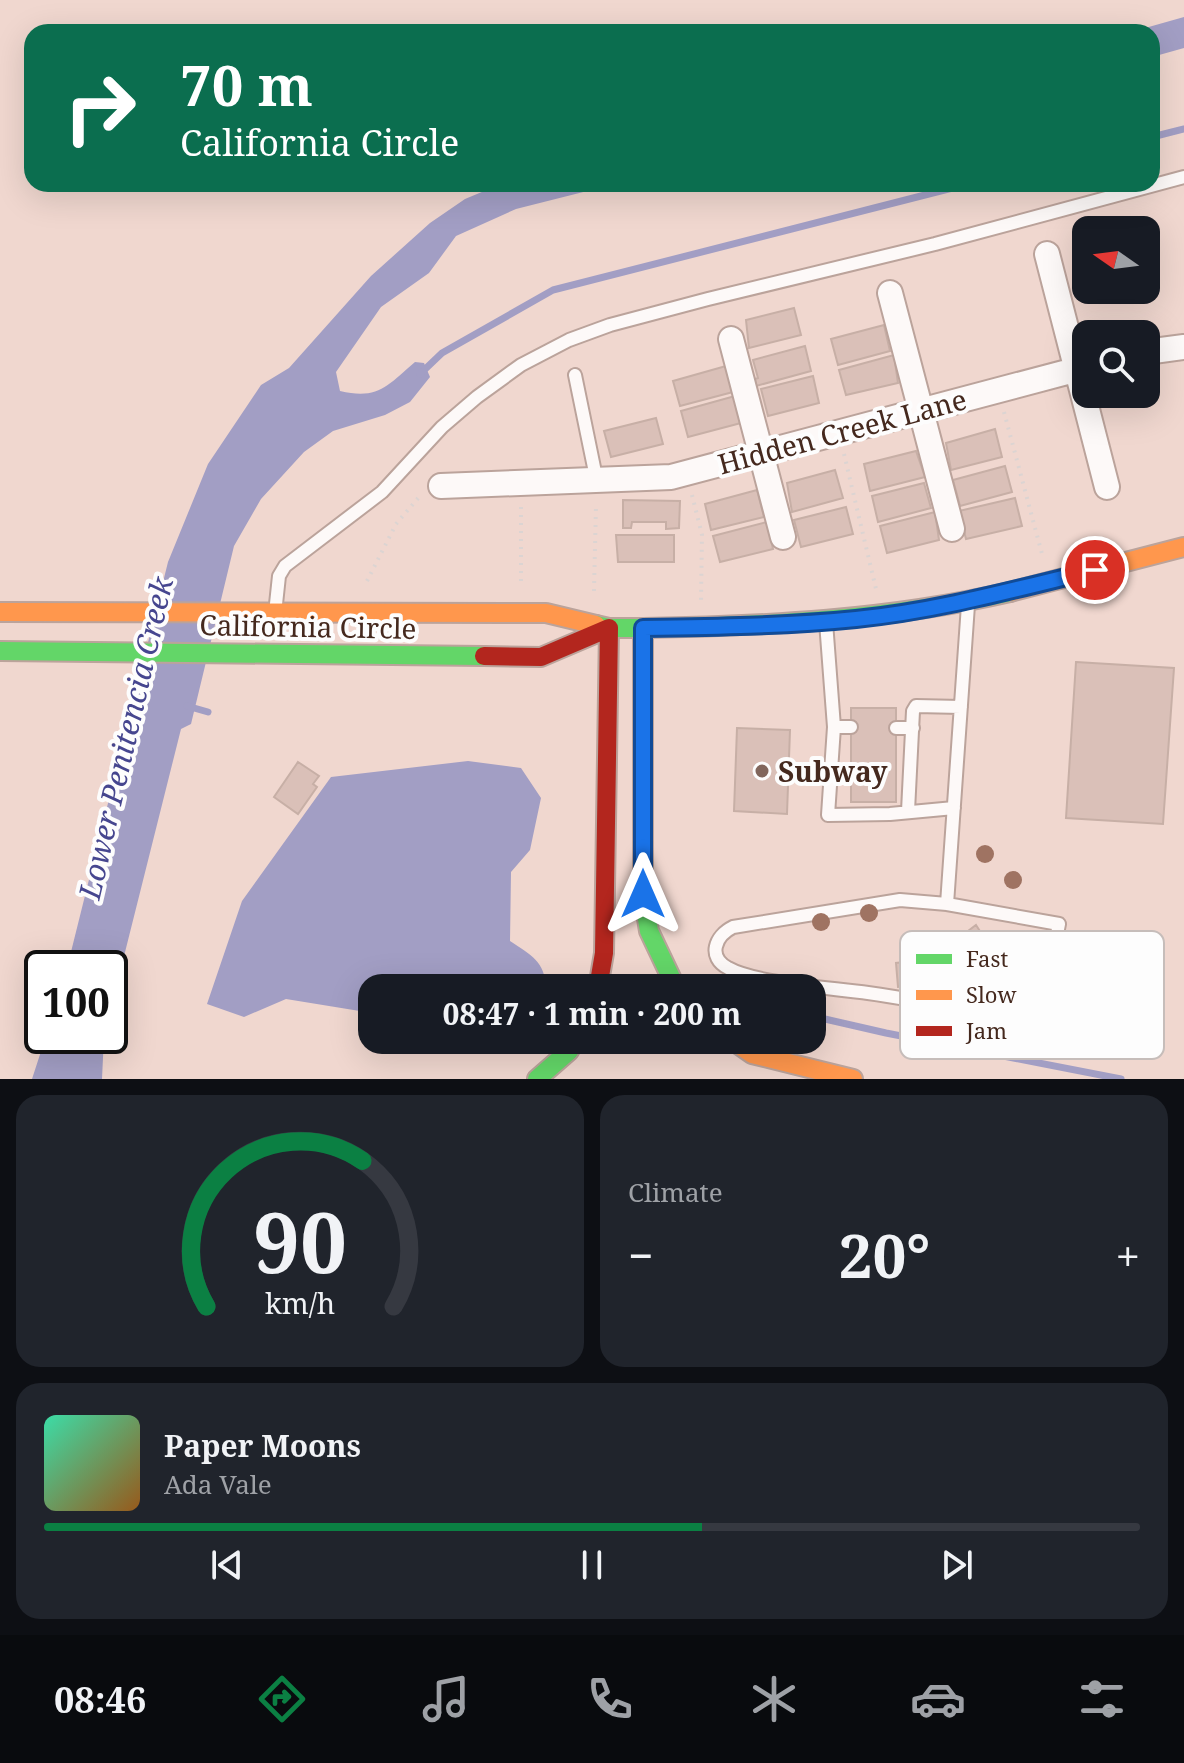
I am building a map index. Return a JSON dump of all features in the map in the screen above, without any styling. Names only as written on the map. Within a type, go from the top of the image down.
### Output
[{"type":"main road","name":"California Circle","points":[[0,612],[546,613],[601,626],[643,628],[826,621],[968,601],[1184,547]]},
{"type":"main road","name":"California Circle","points":[[0,651],[541,657],[601,626]]},
{"type":"main road","points":[[600,974],[604,953],[601,626]]},
{"type":"main road","points":[[643,628],[643,894],[649,931],[669,974]]},
{"type":"main road","points":[[537,1079],[566,1054]]},
{"type":"main road","points":[[752,1054],[853,1079]]},
{"type":"street","points":[[1047,254],[1072,339]]},
{"type":"street","points":[[890,293],[952,529]]},
{"type":"street","points":[[731,339],[783,537]]},
{"type":"street","points":[[1160,350],[1184,347]]},
{"type":"street","name":"Hidden Creek Lane","points":[[441,486],[671,477],[1072,371]]},
{"type":"street","points":[[1090,408],[1107,487]]},
{"type":"lane","points":[[1160,183],[1184,177]]},
{"type":"lane","points":[[275,611],[279,576],[285,566],[382,492],[442,427],[477,397],[521,365],[569,340],[610,325],[708,299],[935,244],[1128,192]]},
{"type":"lane","points":[[575,375],[597,482]]},
{"type":"lane","points":[[947,904],[968,601]]},
{"type":"lane","points":[[826,621],[834,727],[828,815],[954,808]]},
{"type":"lane","points":[[908,811],[913,711],[916,706],[961,707]]},
{"type":"lane","points":[[834,727],[851,727]]},
{"type":"lane","points":[[896,728],[913,728]]},
{"type":"lane","points":[[900,998],[774,980],[729,969],[716,957],[714,947],[717,940],[733,927],[900,900],[947,904],[1059,924],[1058,931]]},
{"type":"path","points":[[998,391],[1050,581]]},
{"type":"path","points":[[839,432],[882,615]]},
{"type":"path","points":[[686,473],[702,535],[701,627]]},
{"type":"path","points":[[597,482],[601,626]]},
{"type":"path","points":[[521,484],[521,613]]},
{"type":"path","points":[[358,612],[368,580],[396,524],[427,488],[441,486]]},
{"type":"water","points":[[1184,17],[1184,48],[1160,55],[1159,24]]},
{"type":"water","points":[[482,192],[583,192],[516,209],[456,236],[429,273],[381,307],[336,372],[340,391],[364,394],[381,389],[415,362],[424,363],[430,377],[410,402],[385,415],[333,431],[304,452],[261,499],[234,546],[191,724],[181,729],[126,950],[71,950],[168,562],[208,464],[261,385],[289,368],[371,276],[430,223],[465,199]]},
{"type":"water","points":[[468,761],[521,768],[541,798],[530,850],[511,872],[510,941],[530,955],[544,974],[358,974],[358,1011],[286,999],[244,1017],[207,1004],[242,901],[331,777]]},
{"type":"water","points":[[40,1054],[103,1054],[102,1079],[32,1079]]},
{"type":"building","points":[[794,308],[801,335],[749,348],[746,320]]},
{"type":"building","points":[[884,325],[890,351],[838,365],[831,339]]},
{"type":"building","points":[[805,346],[811,371],[756,386],[755,379],[758,378],[753,360]]},
{"type":"building","points":[[894,355],[898,383],[846,395],[839,370]]},
{"type":"building","points":[[726,366],[733,392],[680,406],[673,381]]},
{"type":"building","points":[[813,376],[819,403],[768,416],[761,389]]},
{"type":"building","points":[[735,396],[741,423],[688,437],[681,411]]},
{"type":"building","points":[[656,418],[663,444],[611,457],[604,431]]},
{"type":"building","points":[[995,429],[1002,457],[951,470],[946,443]]},
{"type":"building","points":[[916,451],[925,477],[870,491],[864,464]]},
{"type":"building","points":[[1005,466],[1012,492],[960,506],[953,480]]},
{"type":"building","points":[[835,470],[843,498],[792,512],[787,483]]},
{"type":"building","points":[[924,483],[931,508],[878,522],[872,496]]},
{"type":"building","points":[[757,490],[764,517],[711,530],[705,504]]},
{"type":"building","points":[[1015,498],[1022,526],[966,539],[959,511]]},
{"type":"building","points":[[623,500],[680,501],[679,528],[666,529],[666,522],[632,522],[631,528],[623,528]]},
{"type":"building","points":[[846,507],[853,534],[801,547],[794,520]]},
{"type":"building","points":[[935,512],[939,540],[887,553],[880,526]]},
{"type":"building","points":[[767,522],[773,549],[720,562],[713,536]]},
{"type":"building","points":[[616,535],[674,535],[674,562],[618,562]]},
{"type":"building","points":[[1076,662],[1174,668],[1163,824],[1066,818]]},
{"type":"building","points":[[851,708],[896,708],[896,802],[851,802]]},
{"type":"building","name":"Subway","points":[[737,728],[790,730],[787,814],[734,811]]},
{"type":"building","points":[[298,762],[319,776],[313,784],[317,787],[298,814],[274,797]]},
{"type":"building","points":[[896,963],[900,963],[900,987],[898,987]]},
{"type":"waterway","name":"Lower Penitencia Creek","points":[[1160,135],[1184,129]]},
{"type":"waterway","name":"Lower Penitencia Creek","points":[[420,374],[442,353],[553,290],[937,192]]},
{"type":"waterway","points":[[187,706],[208,712]]},
{"type":"waterway","points":[[826,1019],[900,1036]]},
{"type":"waterway","points":[[1019,1059],[1121,1079]]},
{"type":"traffic: fast","points":[[643,628],[827,620],[919,609],[1010,592]]},
{"type":"traffic: fast","points":[[596,625],[643,628],[643,894],[649,931],[669,974]]},
{"type":"traffic: fast","points":[[0,651],[484,656]]},
{"type":"traffic: fast","points":[[537,1079],[566,1054]]},
{"type":"traffic: slow","points":[[1010,592],[1184,547]]},
{"type":"traffic: slow","points":[[0,612],[546,613],[596,625]]},
{"type":"traffic: slow","points":[[752,1054],[853,1079]]},
{"type":"traffic: jam","points":[[484,656],[541,657],[609,628]]},
{"type":"traffic: jam","points":[[600,974],[604,953],[609,628]]},
{"type":"place","name":"Subway","points":[[762,771]]},
{"type":"route","points":[[643,894],[643,628],[755,626],[858,619],[968,601],[1095,570]]}]
